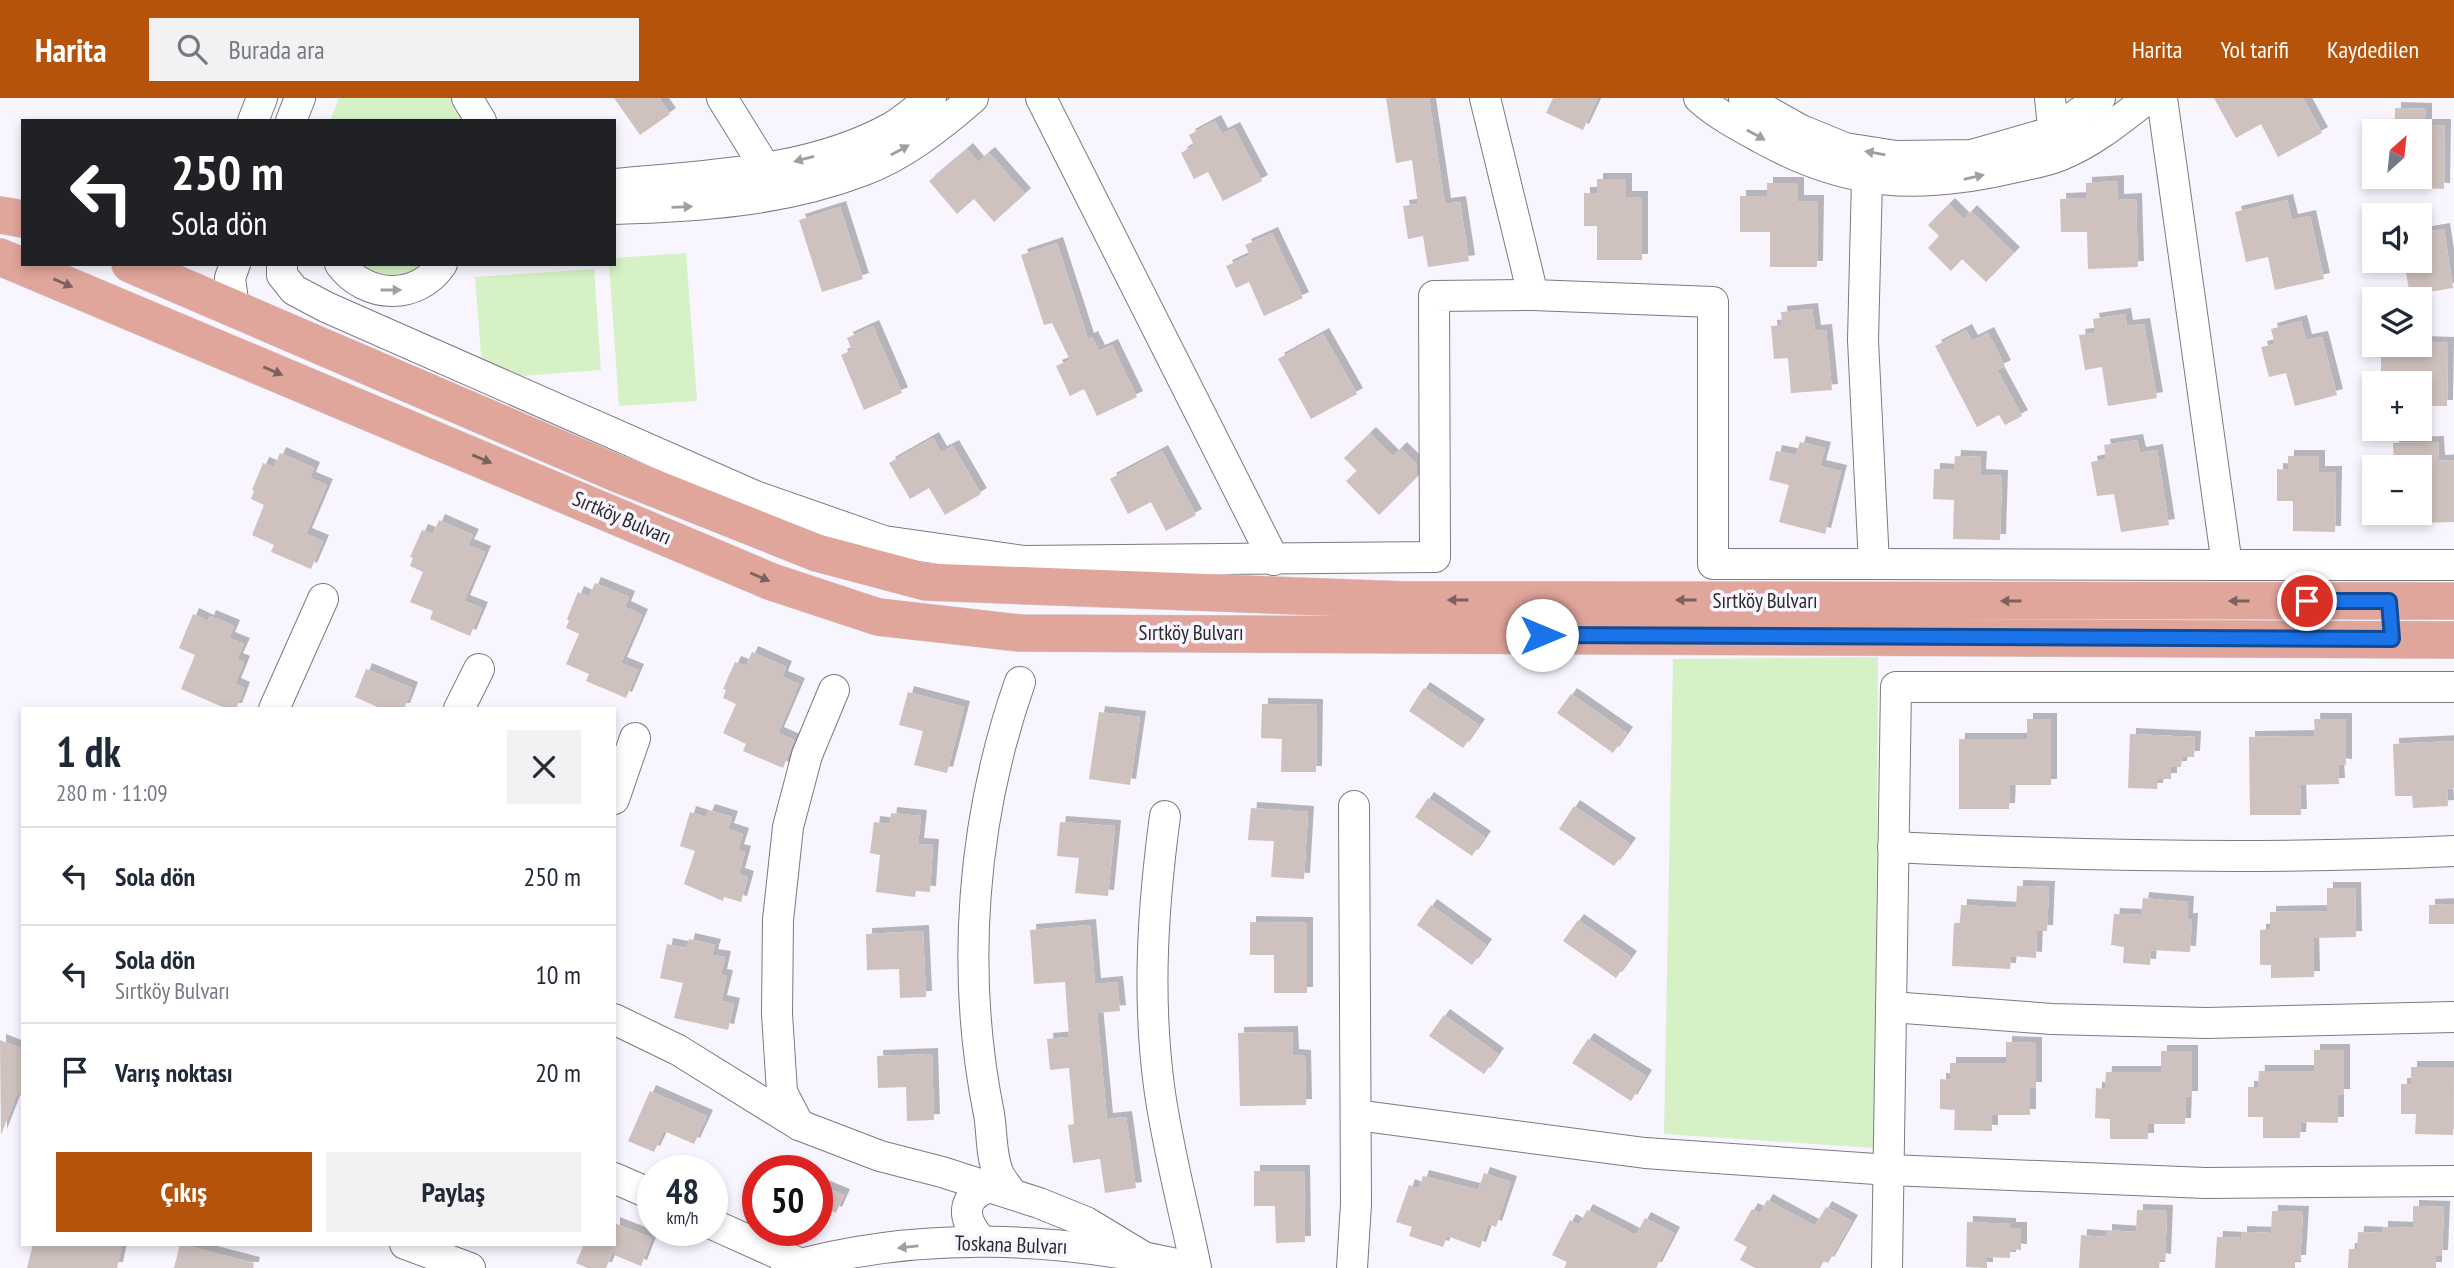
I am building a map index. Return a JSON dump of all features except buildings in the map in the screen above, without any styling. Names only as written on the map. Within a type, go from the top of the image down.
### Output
[{"type":"main road","points":[[0,215],[21,219]]},
{"type":"main road","name":"Sırtköy Bulvarı","points":[[0,257],[21,266]]},
{"type":"main road","name":"Sırtköy Bulvarı","points":[[22,266],[772,582],[878,617],[1032,633],[1568,618],[2454,601]]},
{"type":"main road","name":"Sırtköy Bulvarı","points":[[140,266],[189,276],[234,308],[616,473],[817,553],[926,582],[1405,600],[1568,618],[2454,640]]},
{"type":"main road","points":[[165,326],[189,276]]},
{"type":"main road","points":[[218,349],[234,308]]},
{"type":"main road","points":[[714,557],[732,519]]},
{"type":"main road","points":[[1032,633],[1035,586]]},
{"type":"main road","points":[[2389,601],[2392,639]]},
{"type":"street","points":[[254,119],[262,98]]},
{"type":"street","points":[[292,119],[300,98]]},
{"type":"street","points":[[467,98],[480,119]]},
{"type":"street","points":[[722,98],[766,169]]},
{"type":"street","points":[[616,184],[766,169],[830,152],[892,127],[931,98]]},
{"type":"street","points":[[616,209],[723,203],[772,195],[863,171],[936,130],[973,98]]},
{"type":"street","points":[[1041,98],[1274,560]]},
{"type":"street","points":[[1485,98],[1533,295]]},
{"type":"street","points":[[1699,98],[1716,113],[1784,151],[1826,169],[1867,179],[1963,180],[2055,144],[2100,98]]},
{"type":"street","points":[[1744,98],[1801,130],[1845,148],[1896,156],[1972,155],[2055,144],[2105,132],[2148,98]]},
{"type":"street","points":[[2050,98],[2055,144]]},
{"type":"street","points":[[2162,98],[2227,565]]},
{"type":"street","points":[[1867,179],[1863,340],[1874,564]]},
{"type":"street","points":[[234,266],[230,278],[234,308]]},
{"type":"street","points":[[282,266],[282,275],[294,290],[326,307],[755,496],[884,541],[1024,561],[1434,556],[1434,296],[1533,295],[1713,302],[1713,564],[2454,565]]},
{"type":"street","points":[[341,266],[347,274],[365,287],[386,292],[407,290],[427,281],[440,266]]},
{"type":"street","points":[[275,707],[323,599]]},
{"type":"street","points":[[460,707],[479,670]]},
{"type":"street","points":[[1001,1190],[977,1044],[974,984],[979,862],[989,790],[1003,730],[1020,682]]},
{"type":"street","points":[[1887,1268],[1896,687],[2454,687]]},
{"type":"street","points":[[799,1125],[782,1092],[777,1014],[779,920],[788,827],[807,755],[834,690]]},
{"type":"street","points":[[616,793],[635,737]]},
{"type":"street","points":[[1352,1268],[1356,1204],[1354,806]]},
{"type":"street","points":[[1165,816],[1152,941],[1154,1045],[1159,1088],[1195,1268]]},
{"type":"street","points":[[1893,847],[2098,856],[2250,857],[2454,851]]},
{"type":"street","points":[[1891,1007],[2052,1019],[2206,1023],[2454,1017]]},
{"type":"street","points":[[616,1020],[678,1050],[799,1125],[880,1156],[1001,1190],[1086,1223],[1147,1259]]},
{"type":"street","points":[[1356,1115],[1645,1153],[1890,1170],[2205,1183],[2454,1181]]},
{"type":"street","points":[[616,1179],[637,1188]]},
{"type":"street","points":[[981,1240],[967,1219],[968,1203],[975,1192],[1001,1190]]},
{"type":"street","points":[[728,1232],[794,1266]]},
{"type":"street","name":"Toskana Bulvarı","points":[[794,1266],[899,1247],[981,1240],[1082,1248],[1195,1268]]},
{"type":"street","points":[[410,1246],[470,1268]]},
{"type":"green space","points":[[339,98],[460,98],[471,119],[331,119]]},
{"type":"green space","points":[[686,253],[697,401],[619,406],[609,266],[616,266],[616,258]]},
{"type":"green space","points":[[361,266],[422,266],[392,277],[376,275]]},
{"type":"green space","points":[[594,269],[601,370],[483,379],[475,277]]},
{"type":"green space","points":[[1878,657],[1875,1148],[1664,1134],[1673,659]]},
{"type":"route","points":[[1542,635],[2392,639],[2389,601],[2307,601]]}]
